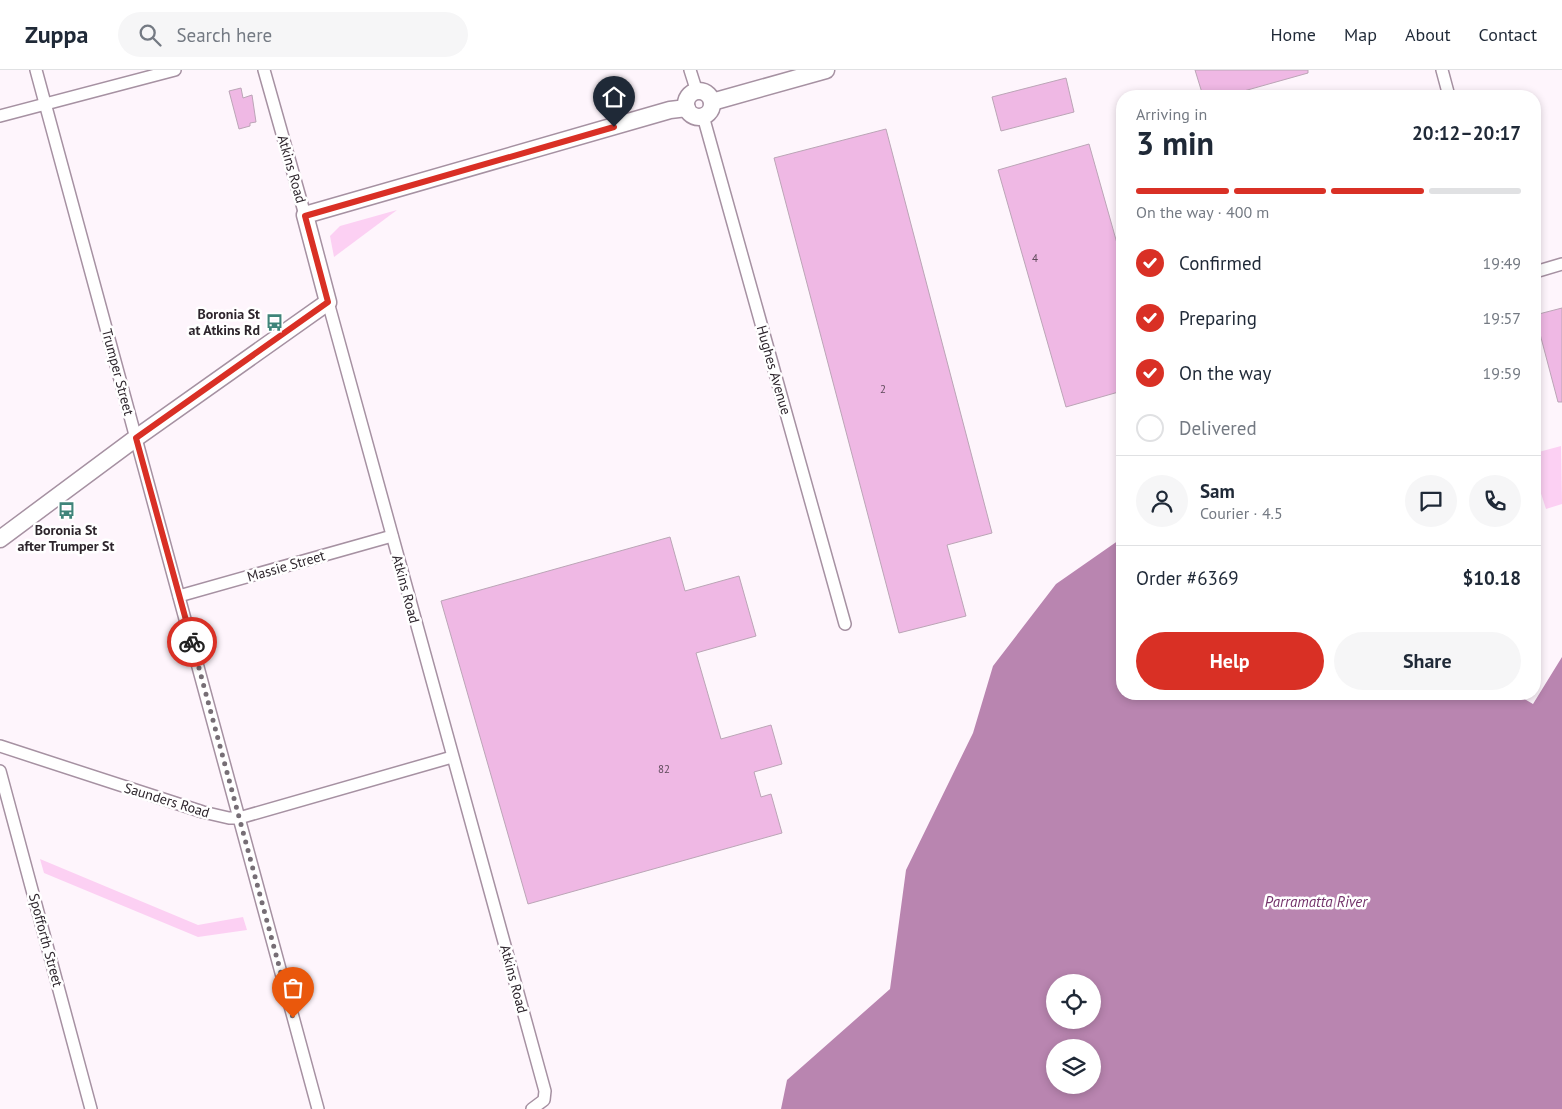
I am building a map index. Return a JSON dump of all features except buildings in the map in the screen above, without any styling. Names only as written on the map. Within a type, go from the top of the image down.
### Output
[{"type":"street","name":"Trumper Street","points":[[36,70],[318,1109]]},
{"type":"street","points":[[0,116],[175,70]]},
{"type":"street","name":"Atkins Road","points":[[264,70],[545,1091],[544,1100],[535,1107]]},
{"type":"street","points":[[690,70],[697,92]]},
{"type":"street","points":[[687,108],[695,116],[707,109],[826,70]]},
{"type":"street","points":[[1442,70],[1447,90]]},
{"type":"street","points":[[687,108],[690,96],[697,92],[705,93],[707,109]]},
{"type":"street","points":[[305,216],[670,110],[687,108]]},
{"type":"street","name":"Hughes Avenue","points":[[707,109],[845,624]]},
{"type":"street","points":[[1541,270],[1562,264]]},
{"type":"street","points":[[0,539],[136,438],[328,302]]},
{"type":"street","name":"Massie Street","points":[[179,596],[392,536]]},
{"type":"street","name":"Saunders Road","points":[[0,746],[203,812],[229,818],[239,818],[452,756]]},
{"type":"street","name":"Spofforth Street","points":[[0,771],[91,1109]]},
{"type":"shaded area","points":[[397,210],[334,257],[330,236],[340,226]]},
{"type":"shaded area","points":[[1561,446],[1562,504],[1546,509],[1541,494],[1541,451]]},
{"type":"shaded area","points":[[40,859],[198,925],[243,917],[247,930],[198,937],[44,873]]},
{"type":"water","name":"Parramatta River","points":[[1116,542],[1116,700],[1526,700],[1533,704],[1535,700],[1541,700],[1541,691],[1562,657],[1562,1109],[781,1109],[787,1080],[890,989],[906,870],[973,733],[993,666],[1056,584]]},
{"type":"way so far","points":[[192,642],[293,1018]]},
{"type":"place","name":"Boronia St at Atkins Rd","points":[[274,322]]},
{"type":"place","name":"Boronia St after Trumper St","points":[[66,510]]},
{"type":"route","points":[[192,642],[136,438],[328,302],[305,216],[614,127]]}]
